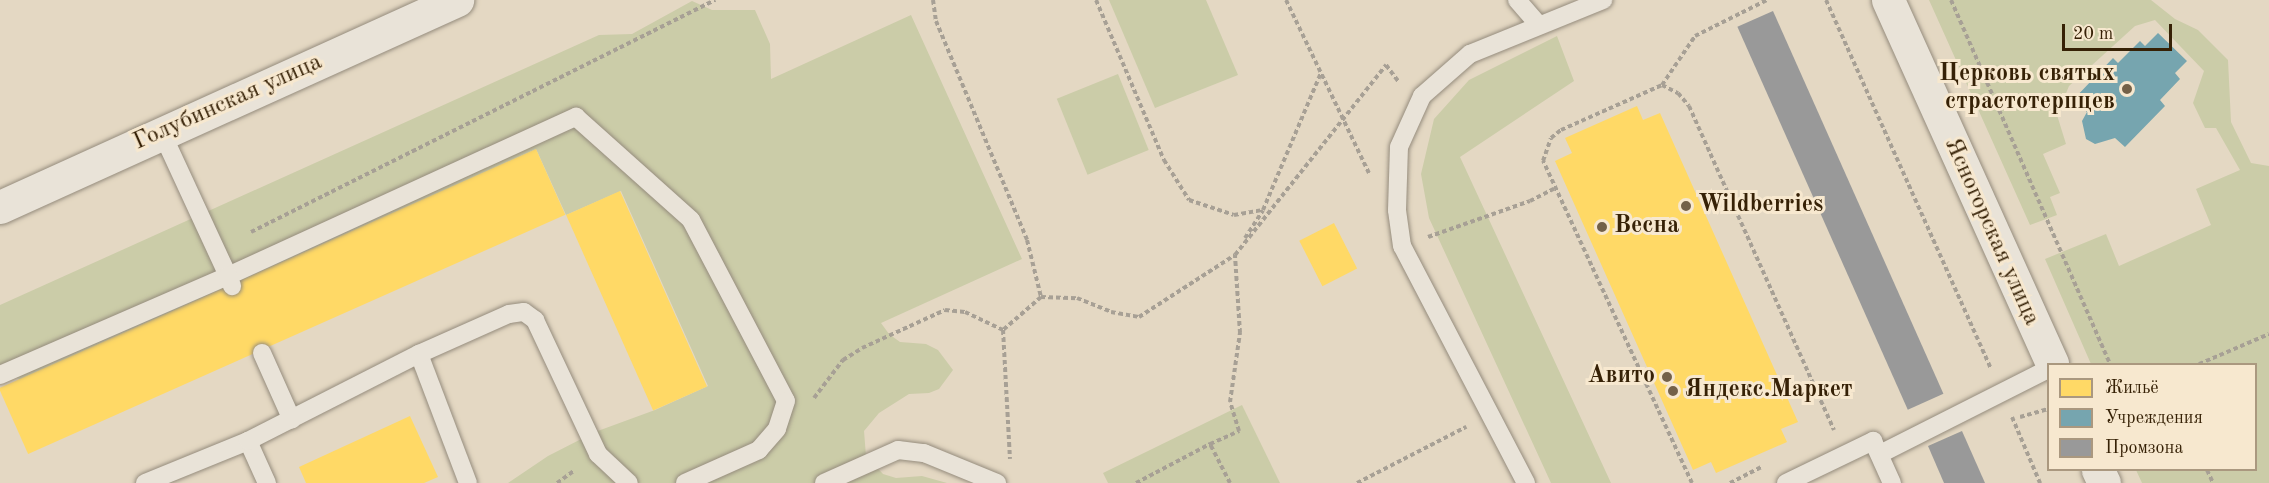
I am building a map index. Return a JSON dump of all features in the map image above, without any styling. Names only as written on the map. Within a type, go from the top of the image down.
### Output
[{"type":"main road","name":"Голубинская улица","points":[[0,207],[457,0]]},
{"type":"main road","name":"Ясногорская улица","points":[[1888,0],[2052,363]]},
{"type":"lane","points":[[1517,0],[1539,25]]},
{"type":"lane","points":[[1526,483],[1402,246],[1397,210],[1399,147],[1422,96],[1470,54],[1603,0]]},
{"type":"lane","points":[[0,375],[230,281],[576,117],[691,220],[786,401],[777,429],[759,450],[685,483]]},
{"type":"lane","points":[[162,134],[230,281]]},
{"type":"lane","points":[[145,483],[248,441],[419,354],[509,314],[524,312],[535,320],[598,454],[629,483]]},
{"type":"lane","points":[[262,353],[292,420]]},
{"type":"lane","points":[[419,354],[468,483]]},
{"type":"lane","points":[[1880,454],[2047,370]]},
{"type":"lane","points":[[248,441],[267,483]]},
{"type":"lane","points":[[1786,483],[1873,441],[1892,483]]},
{"type":"lane","points":[[825,483],[897,450],[924,453],[995,482]]},
{"type":"path","points":[[217,249],[715,0]]},
{"type":"path","points":[[933,0],[936,21],[1028,240],[1041,297]]},
{"type":"path","points":[[1096,0],[1164,160],[1189,200],[1234,215],[1263,210]]},
{"type":"path","points":[[1286,0],[1370,175],[1397,210]]},
{"type":"path","points":[[1692,483],[1543,161],[1551,138],[1561,130],[1662,85],[1695,36],[1767,0]]},
{"type":"path","points":[[1826,0],[2040,483]]},
{"type":"path","points":[[1951,0],[2110,363]]},
{"type":"path","points":[[1003,330],[1041,297],[1077,298],[1111,312],[1139,317],[1235,255],[1386,65],[1417,106]]},
{"type":"path","points":[[1136,483],[1239,431],[1230,402],[1240,333],[1235,255],[1263,210],[1321,73]]},
{"type":"path","points":[[1662,85],[1678,93],[1689,106],[1835,431],[1824,437]]},
{"type":"path","points":[[1402,246],[1530,201],[1556,189]]},
{"type":"path","points":[[777,429],[811,403],[843,360],[862,348],[945,310],[965,312],[1003,330]]},
{"type":"path","points":[[995,482],[1009,470],[1011,447],[1003,330]]},
{"type":"path","points":[[2201,363],[2269,334]]},
{"type":"path","points":[[2013,418],[2047,410]]},
{"type":"path","points":[[1357,483],[1490,415]]},
{"type":"path","points":[[1210,444],[1230,483]]},
{"type":"path","points":[[1730,483],[1772,462]]},
{"type":"green space","points":[[1109,0],[1206,0],[1238,75],[1155,108]]},
{"type":"green space","points":[[1929,0],[2151,0],[2175,19],[2198,30],[2228,60],[2231,122],[2251,163],[2269,166],[2269,483],[2142,483],[2136,471],[2257,471],[2257,363],[2091,363],[2045,259],[2106,234],[2119,266],[2211,225],[2196,189],[2240,170],[2216,128],[2205,128],[2193,103],[2204,71],[2155,20],[2135,26],[2069,86],[2057,115],[2066,144],[2043,154],[2060,193],[2050,197],[2057,215],[2030,225]]},
{"type":"green space","points":[[692,1],[712,10],[755,10],[770,44],[771,79],[911,15],[1022,259],[881,323],[889,334],[900,342],[926,344],[938,350],[953,370],[939,389],[929,393],[909,394],[879,413],[864,431],[866,456],[883,474],[896,478],[922,476],[947,483],[508,483],[548,456],[595,432],[655,410],[708,386],[621,191],[566,215],[536,149],[24,381],[10,375],[0,364],[0,305],[599,35],[632,34]]},
{"type":"green space","points":[[1557,36],[1574,81],[1460,157],[1611,483],[1551,483],[1429,218],[1421,174],[1434,119],[1469,80]]},
{"type":"green space","points":[[1118,74],[1149,150],[1088,175],[1057,99]]},
{"type":"green space","points":[[1242,405],[1280,483],[1108,483],[1103,473]]},
{"type":"building: Жильё","points":[[1637,106],[1643,120],[1660,113],[1798,422],[1781,429],[1787,442],[1716,473],[1711,462],[1693,470],[1555,161],[1572,153],[1565,138]]},
{"type":"building: Жильё","points":[[536,149],[565,215],[28,454],[0,388]]},
{"type":"building: Жильё","points":[[620,191],[707,386],[653,410],[566,215]]},
{"type":"building: Жильё","points":[[1334,223],[1357,268],[1322,286],[1299,241]]},
{"type":"building: Жильё","points":[[410,416],[438,477],[424,483],[306,483],[299,467]]},
{"type":"building: Учреждения","name":"Церковь святых страстотерпцев","points":[[2158,33],[2187,61],[2175,73],[2180,79],[2160,100],[2165,106],[2125,147],[2115,138],[2095,144],[2086,139],[2082,121],[2087,112],[2073,100],[2113,58],[2118,63],[2140,41],[2145,46]]},
{"type":"building: Промзона","points":[[1773,11],[1943,394],[1908,410],[1737,27]]},
{"type":"building: Промзона","points":[[1962,431],[1985,483],[1944,483],[1928,446]]},
{"type":"place","name":"Церковь святых страстотерпцев","points":[[2127,89]]},
{"type":"place","name":"Wildberries","points":[[1686,206]]},
{"type":"place","name":"Весна","points":[[1602,227]]},
{"type":"place","name":"Авито","points":[[1667,377]]},
{"type":"place","name":"Яндекс.Маркет","points":[[1673,391]]}]
